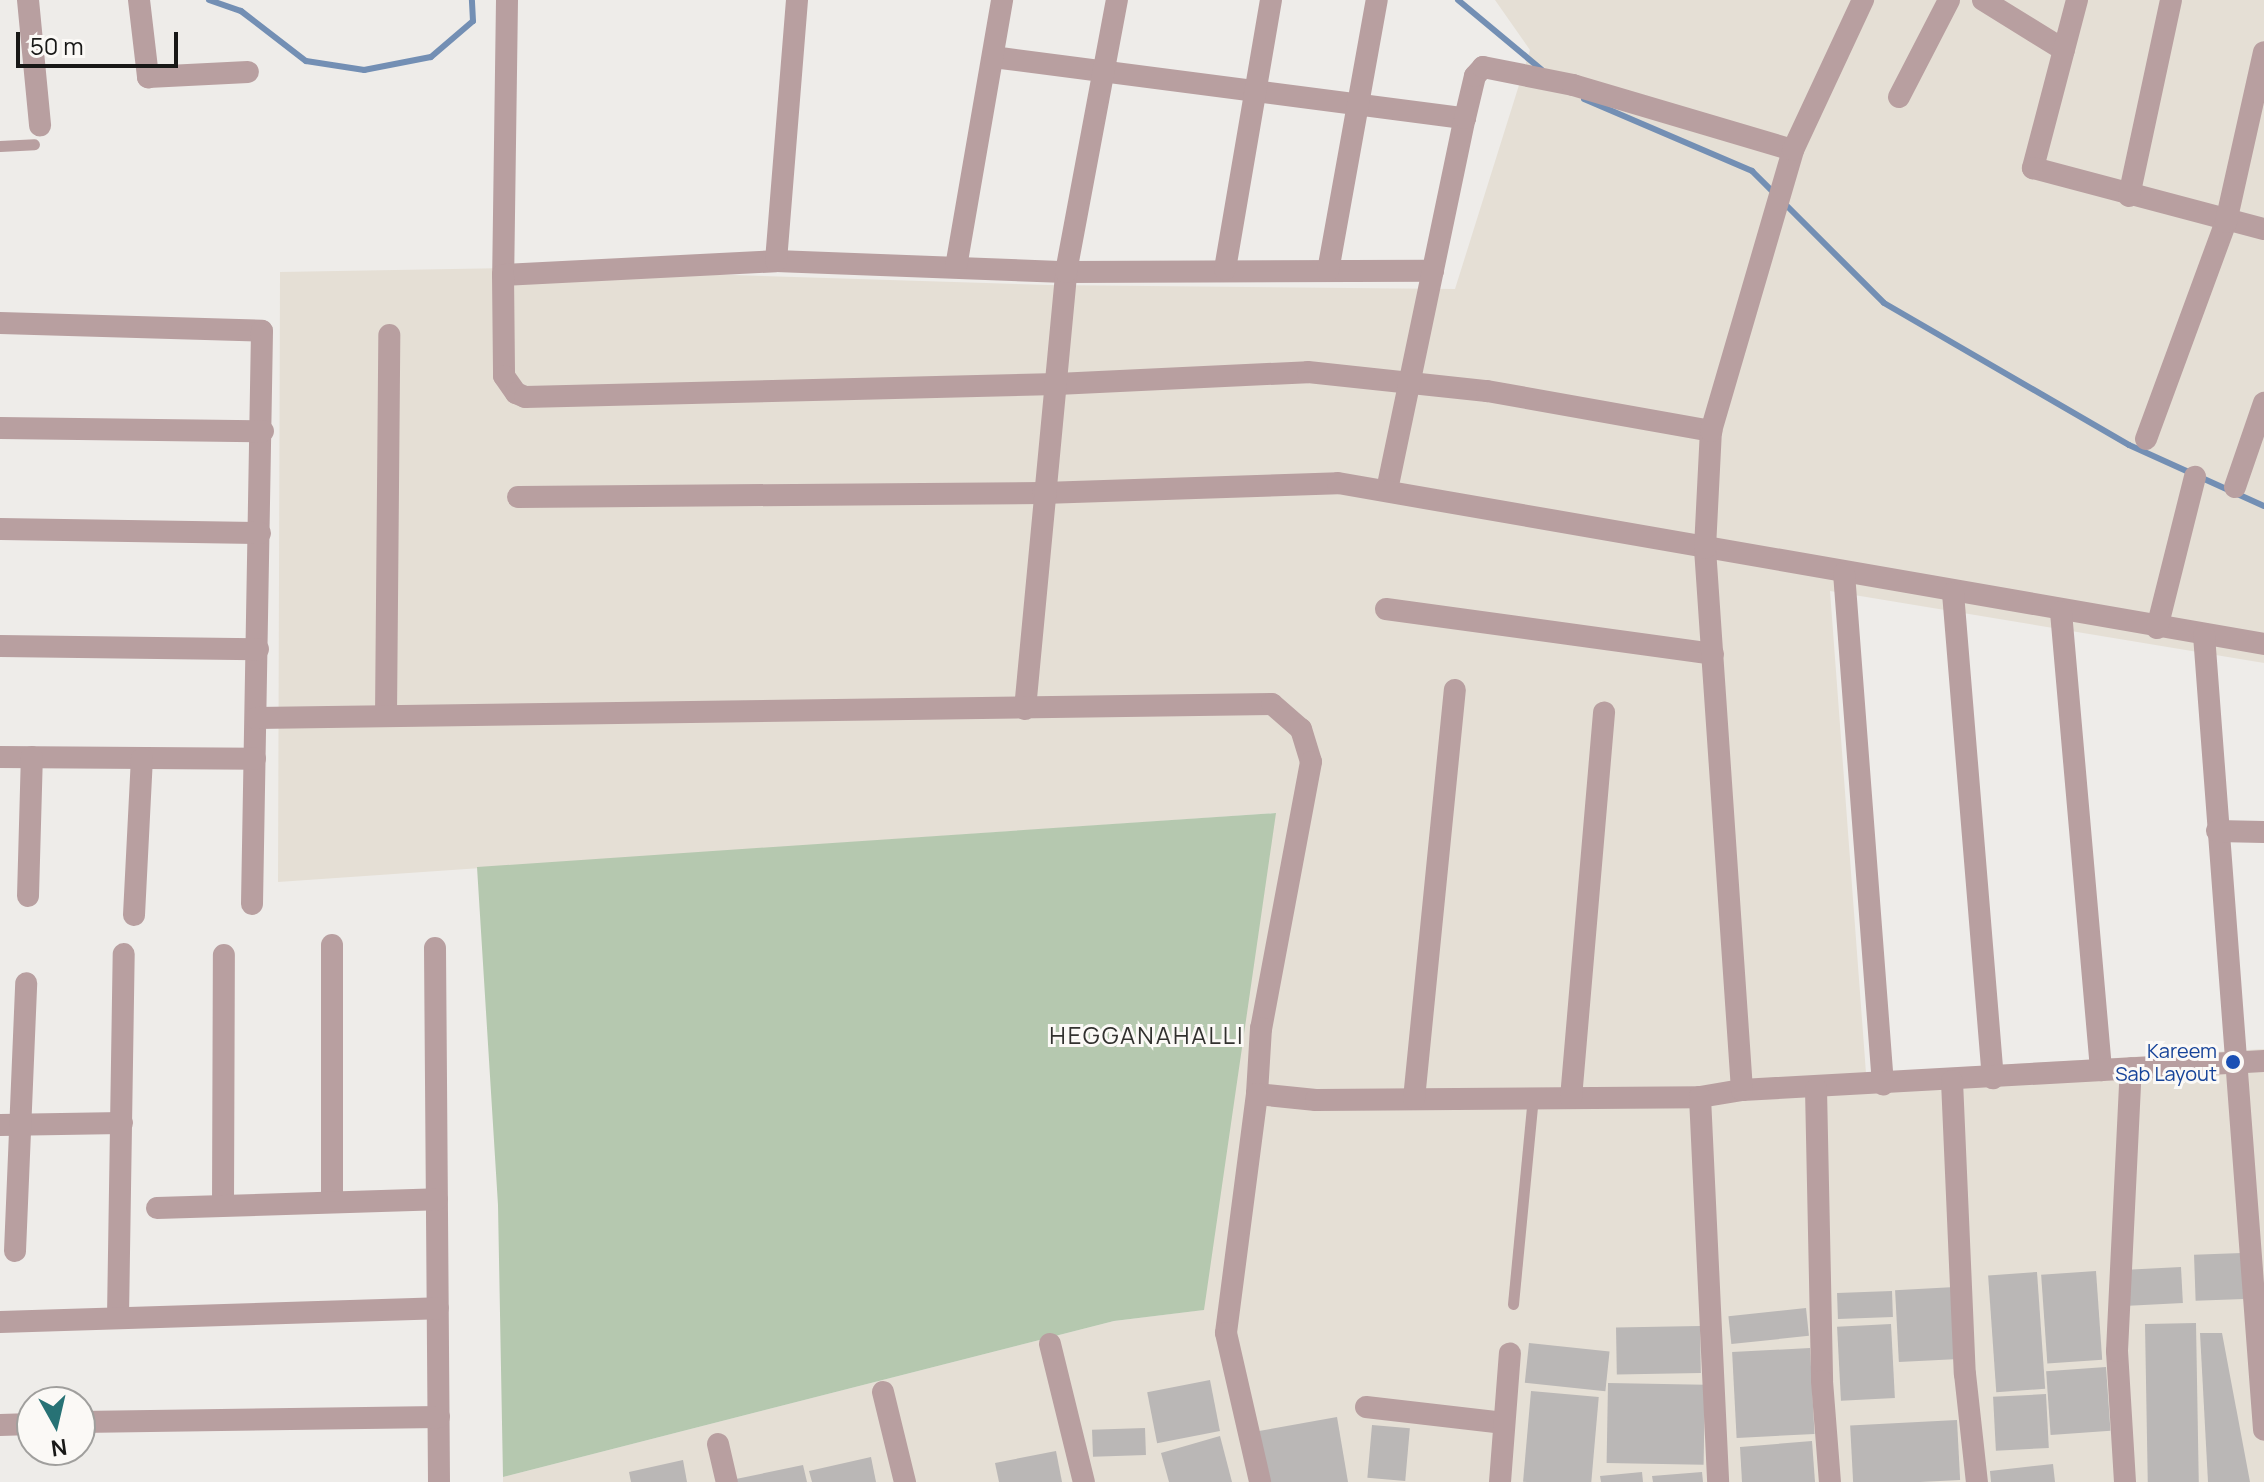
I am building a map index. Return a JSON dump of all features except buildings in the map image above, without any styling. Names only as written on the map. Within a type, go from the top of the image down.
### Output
[{"type":"street","points":[[28,0],[37,134]]},
{"type":"street","points":[[139,0],[148,77],[248,72]]},
{"type":"street","points":[[507,0],[504,376],[516,393],[525,397],[1057,384],[1285,371],[1410,380],[1711,431]]},
{"type":"street","points":[[776,261],[797,0]]},
{"type":"street","points":[[956,267],[1002,0]]},
{"type":"street","points":[[1025,709],[1066,272],[1106,72],[1117,0]]},
{"type":"street","points":[[1225,269],[1271,0]]},
{"type":"street","points":[[1328,271],[1377,0]]},
{"type":"street","points":[[1742,1090],[1705,548],[1711,431],[1793,150],[1863,0]]},
{"type":"street","points":[[1899,97],[1949,0]]},
{"type":"street","points":[[1983,0],[2064,50]]},
{"type":"street","points":[[2077,0],[2033,168],[2226,222],[2264,229]]},
{"type":"street","points":[[2129,196],[2171,0]]},
{"type":"street","points":[[2146,439],[2226,222],[2264,52]]},
{"type":"street","points":[[993,57],[1465,118]]},
{"type":"street","points":[[1387,490],[1465,118],[1475,76],[1483,67],[1573,85],[1793,150]]},
{"type":"street","points":[[503,275],[776,261],[1066,272],[1225,269],[1433,271]]},
{"type":"street","points":[[0,323],[262,331],[263,431],[252,904]]},
{"type":"street","points":[[386,716],[389,335]]},
{"type":"street","points":[[2235,487],[2264,403]]},
{"type":"street","points":[[0,428],[263,431]]},
{"type":"street","points":[[2157,628],[2195,477]]},
{"type":"street","points":[[518,497],[1043,493],[1255,482],[1387,490],[2061,612],[2264,644]]},
{"type":"street","points":[[0,529],[260,533]]},
{"type":"street","points":[[1844,573],[1883,1085]]},
{"type":"street","points":[[1953,593],[1993,1078]]},
{"type":"street","points":[[1386,609],[1713,654]]},
{"type":"street","points":[[2061,612],[2101,1070]]},
{"type":"street","points":[[2204,635],[2233,1062],[2264,1430]]},
{"type":"street","points":[[0,646],[258,649]]},
{"type":"street","points":[[1414,1099],[1455,690]]},
{"type":"street","points":[[256,718],[1272,704],[1301,729],[1311,762],[1261,1028],[1257,1094],[1226,1333],[1260,1482]]},
{"type":"street","points":[[1571,1098],[1604,712]]},
{"type":"street","points":[[0,757],[255,759]]},
{"type":"street","points":[[28,896],[32,757]]},
{"type":"street","points":[[134,915],[142,759]]},
{"type":"street","points":[[2217,831],[2264,832]]},
{"type":"street","points":[[332,945],[332,1202]]},
{"type":"street","points":[[435,948],[439,1482]]},
{"type":"street","points":[[118,1317],[124,954]]},
{"type":"street","points":[[223,1205],[224,955]]},
{"type":"street","points":[[15,1251],[10,1124],[26,983]]},
{"type":"street","points":[[1257,1094],[1414,1099],[1700,1097],[1742,1090],[1816,1089],[2264,1061]]},
{"type":"street","points":[[2125,1482],[2117,1351],[2131,1068]]},
{"type":"street","points":[[1952,1081],[1965,1374],[1977,1482]]},
{"type":"street","points":[[1816,1089],[1822,1381],[1830,1482]]},
{"type":"street","points":[[1700,1097],[1718,1482]]},
{"type":"street","points":[[10,1124],[122,1123]]},
{"type":"street","points":[[157,1208],[437,1199]]},
{"type":"street","points":[[0,1322],[438,1308]]},
{"type":"street","points":[[1050,1344],[1084,1482]]},
{"type":"street","points":[[1500,1482],[1510,1353]]},
{"type":"street","points":[[883,1392],[905,1482]]},
{"type":"street","points":[[1366,1407],[1504,1423]]},
{"type":"street","points":[[96,1422],[439,1417]]},
{"type":"street","points":[[718,1444],[727,1482]]},
{"type":"lane","points":[[0,146],[37,134]]},
{"type":"lane","points":[[1513,1304],[1533,1098]]},
{"type":"shaded area","points":[[1495,0],[2264,0],[2264,663],[1830,591],[1866,1073],[2264,1049],[2264,1482],[503,1482],[503,1477],[1114,1321],[1203,1310],[1275,813],[278,882],[280,272],[513,268],[1048,285],[1455,289],[1530,50]]},
{"type":"green space","points":[[1276,813],[1204,1310],[1114,1321],[503,1477],[498,1205],[477,867]]},
{"type":"waterway","points":[[209,0],[241,11],[306,61],[364,70],[431,57],[473,21],[472,0]]},
{"type":"waterway","points":[[1458,0],[1542,70]]},
{"type":"waterway","points":[[1584,99],[1752,171],[1773,192]]},
{"type":"waterway","points":[[1784,203],[1884,303],[2129,445],[2264,506]]},
{"type":"place","name":"Kareem Sab Layout","points":[[2233,1062]]},
{"type":"district","name":"HEGGANAHALLI","points":[[1147,1035]]}]
